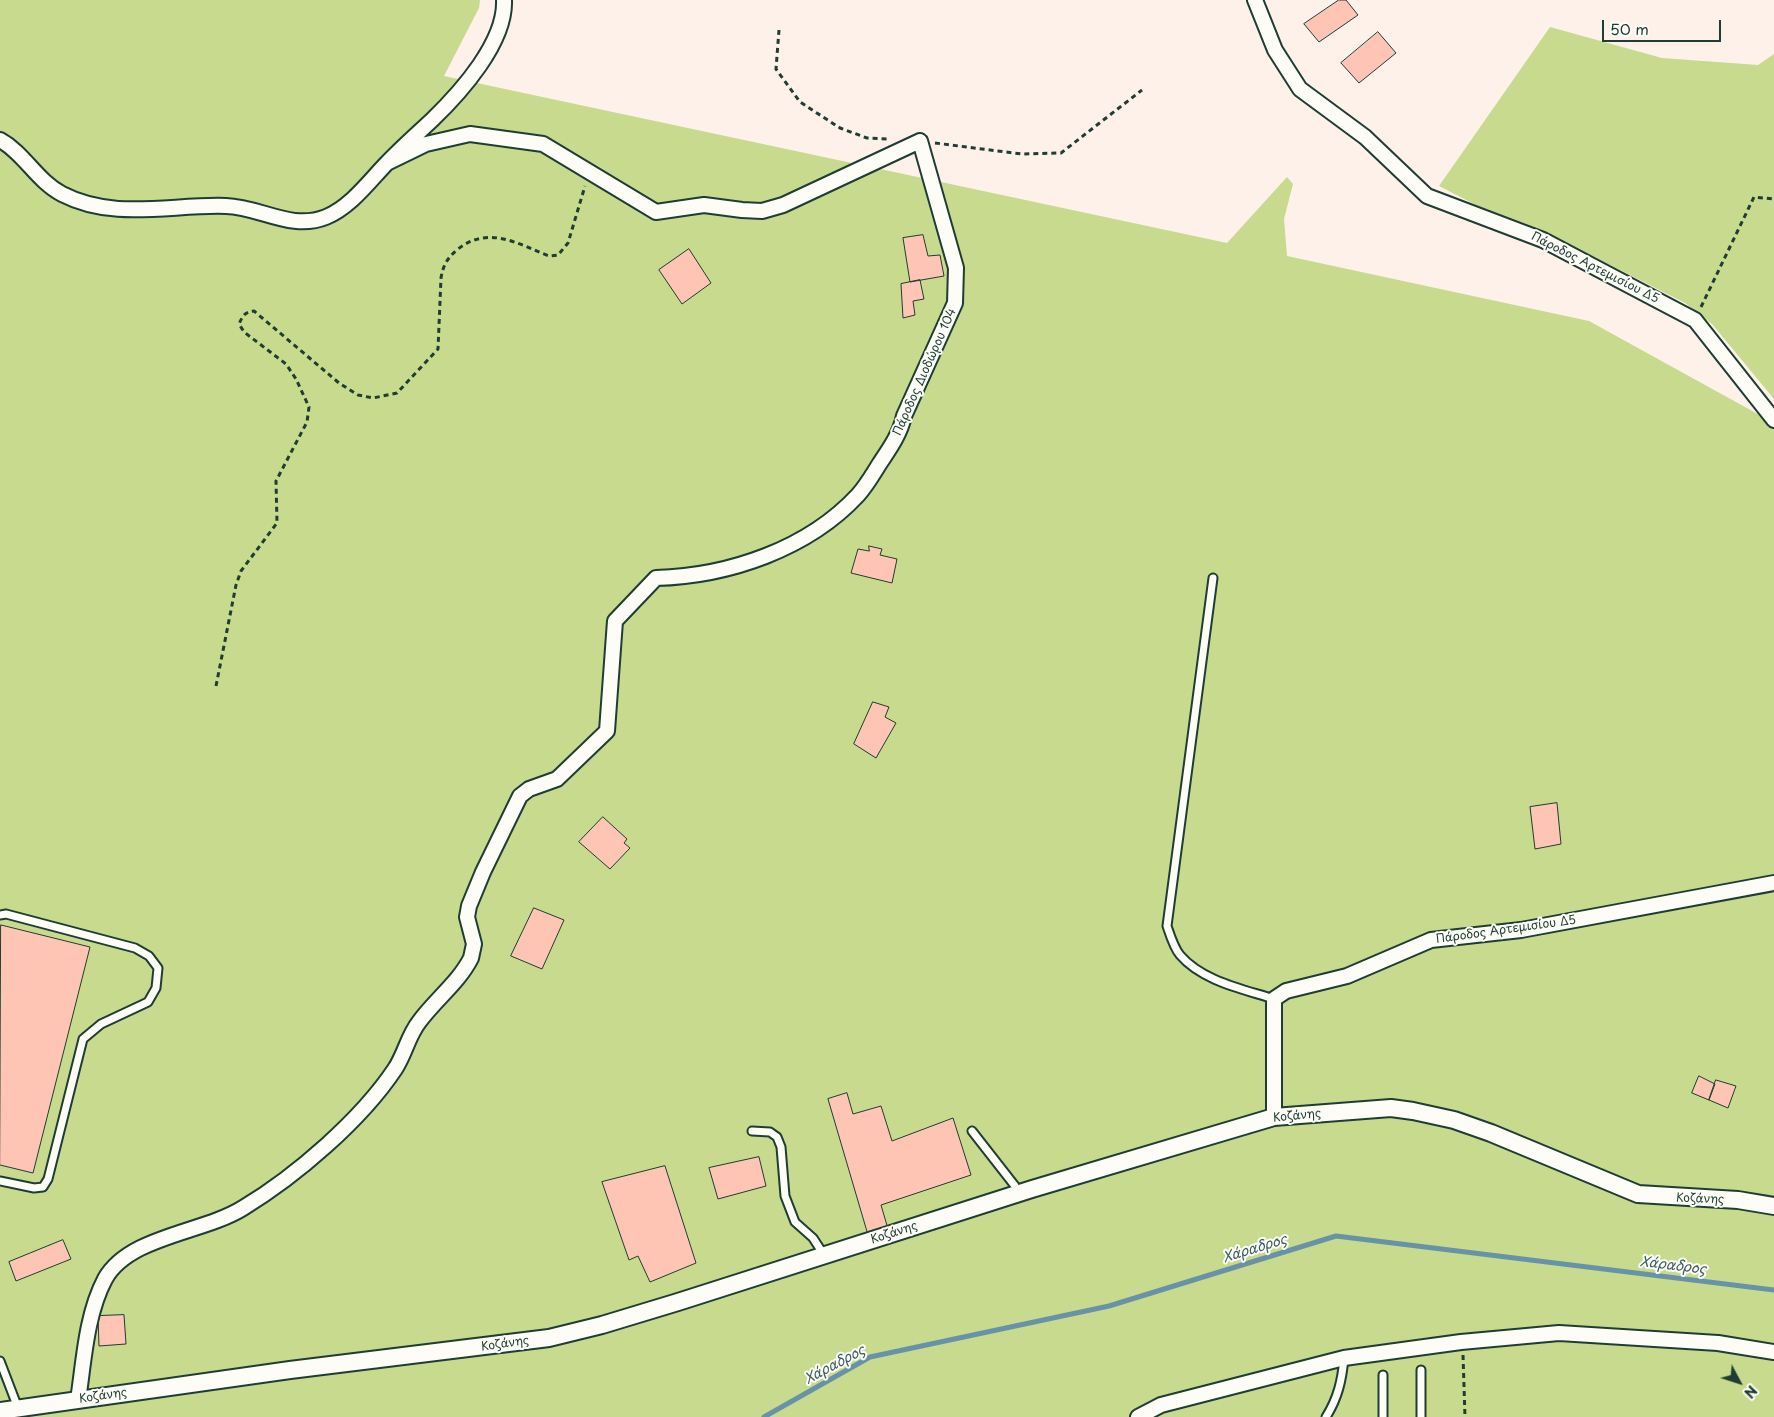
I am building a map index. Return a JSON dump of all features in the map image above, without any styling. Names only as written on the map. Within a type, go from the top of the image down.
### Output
[{"type":"street","points":[[0,140],[10,145],[43,180],[55,189],[96,207],[159,210],[227,206],[303,222],[327,217],[353,199],[386,163],[463,88],[498,33],[505,14],[504,0]]},
{"type":"street","name":"Πάροδος Αρτεμισίου Δ5","points":[[1255,0],[1275,50],[1300,89],[1365,136],[1427,196],[1544,240],[1695,320],[1774,420]]},
{"type":"street","points":[[386,163],[426,144],[470,134],[543,144],[656,212],[704,205],[762,211],[782,206],[920,141]]},
{"type":"street","name":"Πάροδος Διοδώρου 104","points":[[78,1400],[90,1322],[99,1296],[106,1278],[130,1252],[171,1236],[216,1223],[269,1191],[346,1126],[364,1108],[395,1070],[418,1023],[471,958],[474,944],[467,917],[470,906],[483,872],[501,840],[520,796],[529,789],[557,778],[607,731],[615,621],[656,578],[682,577],[716,572],[772,553],[798,540],[830,519],[853,500],[868,482],[901,430],[904,416],[955,303],[956,268],[920,141]]},
{"type":"street","name":"Πάροδος Αρτεμισίου Δ5","points":[[1274,999],[1286,991],[1347,976],[1432,940],[1521,930],[1774,883]]},
{"type":"street","points":[[1274,999],[1274,1117]]},
{"type":"street","name":"Κοζάνης","points":[[0,1411],[290,1370],[549,1338],[602,1325],[1018,1194],[1274,1117],[1391,1108],[1413,1111],[1454,1120],[1491,1133],[1638,1194],[1738,1200],[1774,1206]]},
{"type":"street","points":[[1138,1417],[1161,1405],[1344,1358],[1461,1342],[1559,1333],[1718,1343],[1774,1352]]},
{"type":"lane","points":[[1213,578],[1167,926],[1178,954],[1196,969],[1228,984],[1274,999]]},
{"type":"lane","points":[[0,915],[6,914],[135,948],[149,956],[158,968],[156,988],[148,1002],[101,1024],[83,1039],[48,1179],[43,1187],[34,1188],[0,1180]]},
{"type":"lane","points":[[752,1131],[770,1132],[777,1138],[781,1147],[785,1196],[795,1222],[813,1238],[824,1255]]},
{"type":"lane","points":[[972,1132],[1015,1186],[1018,1194]]},
{"type":"lane","points":[[1326,1417],[1333,1406],[1342,1381],[1344,1358]]},
{"type":"lane","points":[[0,1360],[18,1408]]},
{"type":"lane","points":[[1420,1417],[1421,1370]]},
{"type":"lane","points":[[1383,1375],[1383,1417]]},
{"type":"path","points":[[779,30],[776,69],[800,102],[840,128],[867,138],[894,140]]},
{"type":"path","points":[[920,141],[1022,154],[1061,153],[1142,90]]},
{"type":"path","points":[[216,686],[236,585],[241,571],[277,523],[276,481],[302,435],[309,407],[296,378],[286,364],[244,332],[239,324],[243,315],[254,311],[339,384],[358,395],[373,398],[397,393],[438,349],[442,268],[450,256],[468,242],[490,236],[549,256],[558,255],[568,243],[589,171]]},
{"type":"path","points":[[1695,320],[1754,197],[1774,199]]},
{"type":"path","points":[[1461,1342],[1465,1417]]},
{"type":"green space","points":[[0,0],[480,0],[479,8],[444,76],[1227,243],[1287,177],[1293,184],[1284,219],[1287,256],[1589,321],[1774,423],[1774,1417],[0,1417]]},
{"type":"green space","points":[[1550,27],[1662,58],[1758,65],[1774,54],[1774,399],[1712,324],[1685,303],[1559,239],[1527,224],[1478,206],[1439,186]]},
{"type":"building","points":[[1339,0],[1346,0],[1358,15],[1319,42],[1304,24]]},
{"type":"building","points":[[1378,32],[1396,53],[1359,83],[1341,63]]},
{"type":"building","points":[[923,235],[928,256],[940,255],[944,276],[910,282],[903,238]]},
{"type":"building","points":[[689,249],[711,283],[682,304],[659,270]]},
{"type":"building","points":[[920,280],[924,299],[913,301],[915,315],[903,318],[901,284]]},
{"type":"building","points":[[869,546],[882,549],[880,555],[897,559],[892,583],[851,573],[858,549],[869,551]]},
{"type":"building","points":[[873,702],[889,707],[885,717],[896,723],[876,758],[854,744]]},
{"type":"building","points":[[1557,803],[1561,844],[1535,849],[1530,807]]},
{"type":"building","points":[[603,817],[627,839],[624,843],[630,848],[610,869],[579,842]]},
{"type":"building","points":[[534,908],[564,920],[542,969],[511,956]]},
{"type":"building","points":[[1,925],[90,947],[33,1173],[0,1165]]},
{"type":"building","points":[[1699,1076],[1715,1084],[1709,1100],[1692,1093]]},
{"type":"building","points":[[1716,1080],[1736,1086],[1728,1108],[1709,1100]]},
{"type":"building","points":[[847,1093],[853,1114],[881,1106],[892,1141],[953,1118],[971,1175],[881,1205],[888,1229],[868,1235],[828,1099]]},
{"type":"building","points":[[759,1157],[766,1186],[718,1199],[709,1168]]},
{"type":"building","points":[[665,1166],[696,1263],[650,1282],[638,1256],[629,1260],[602,1182]]},
{"type":"building","points":[[63,1240],[71,1259],[16,1281],[9,1262]]},
{"type":"building","points":[[124,1315],[126,1344],[99,1346],[98,1316]]},
{"type":"waterway","name":"Χάραδρος","points":[[764,1417],[870,1357],[1109,1306],[1336,1236],[1774,1290]]}]
